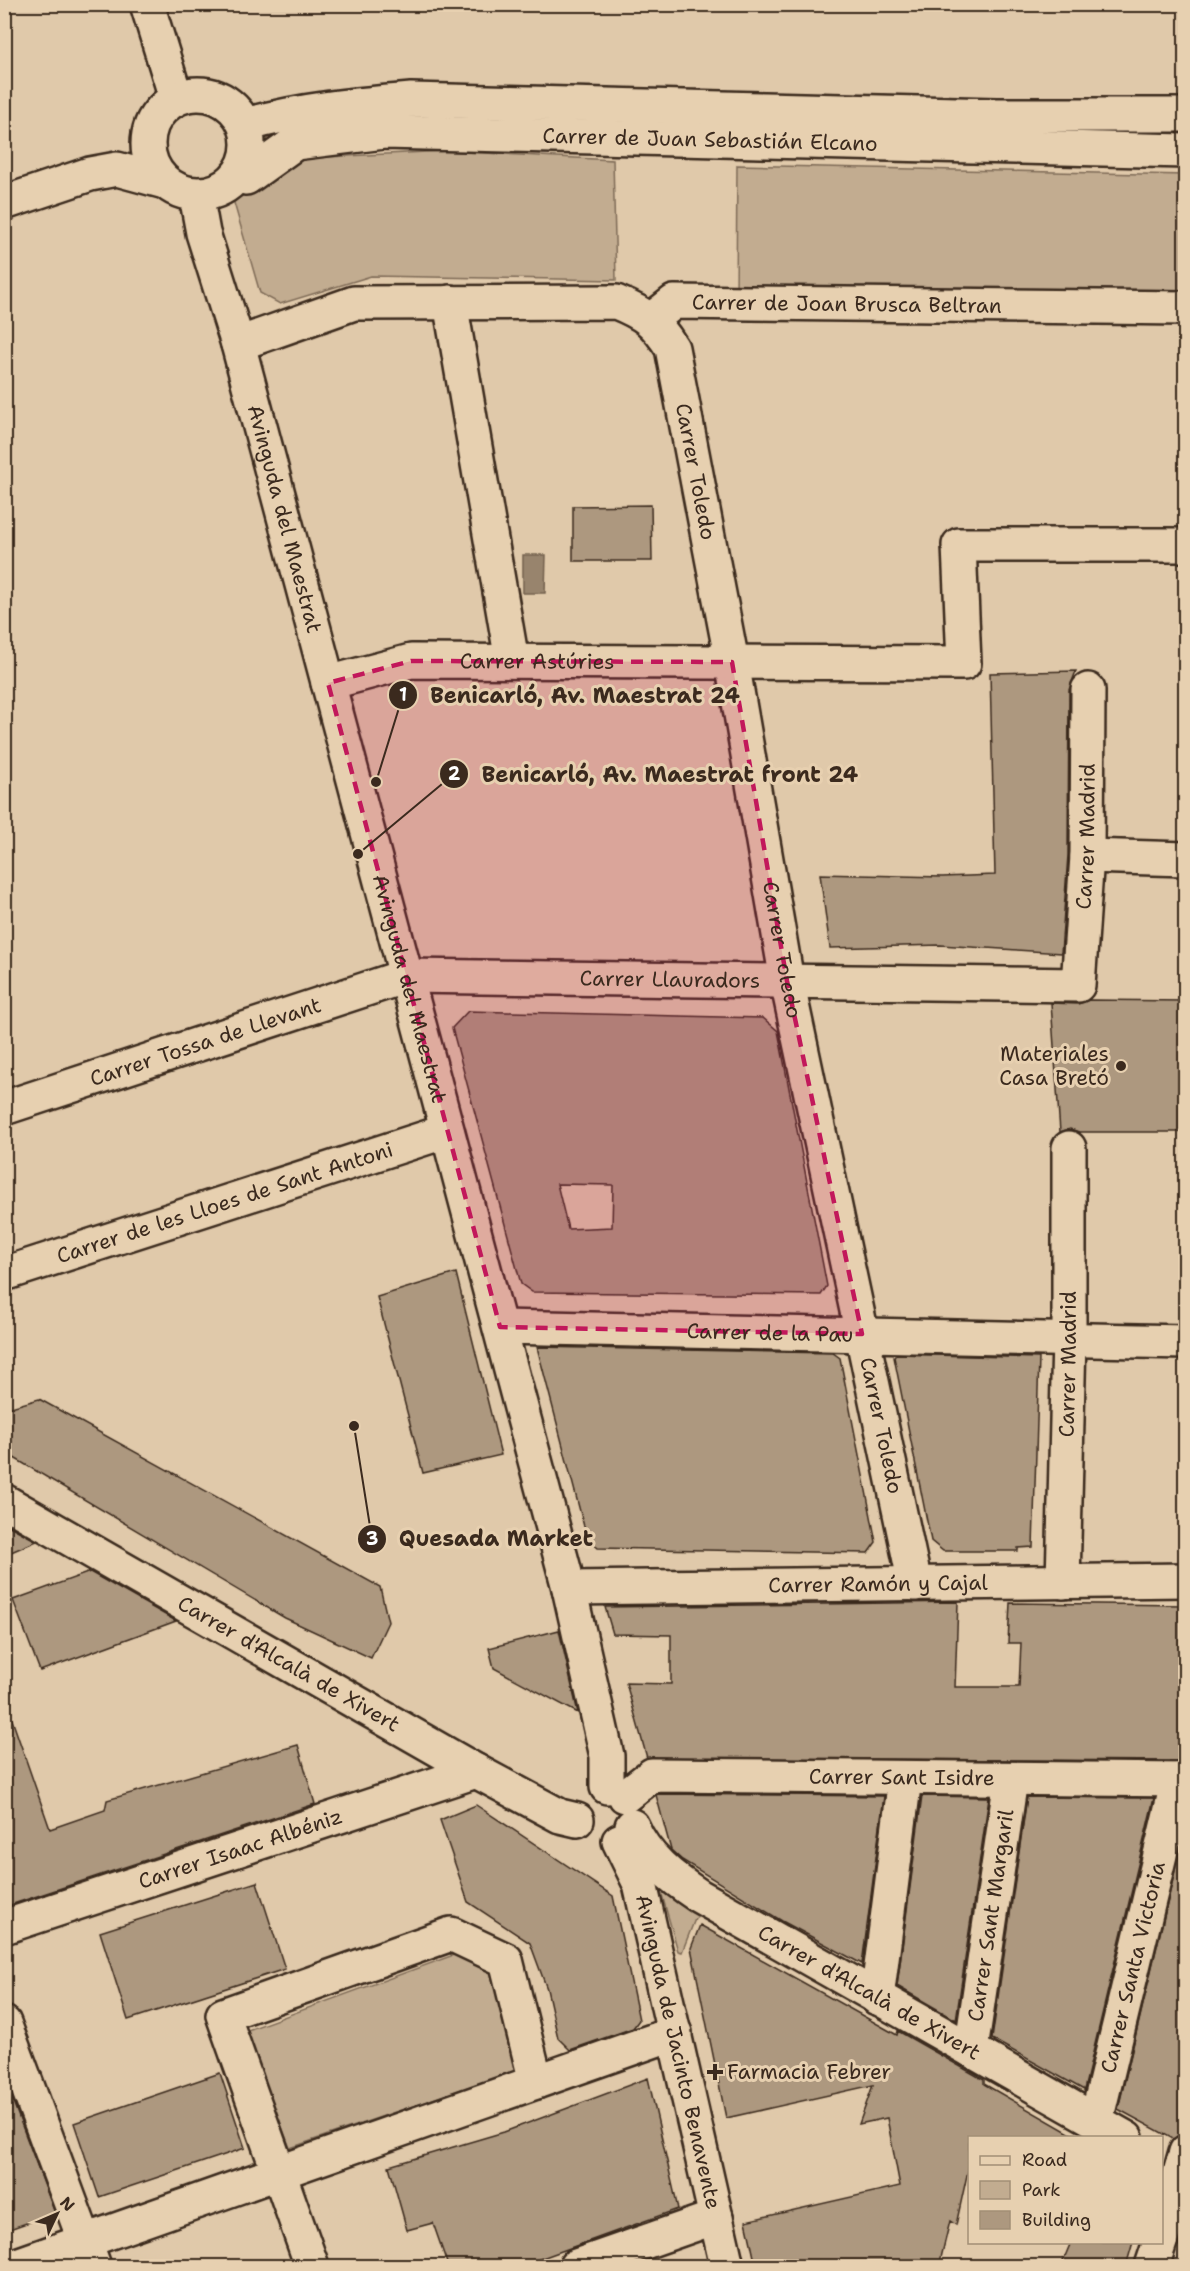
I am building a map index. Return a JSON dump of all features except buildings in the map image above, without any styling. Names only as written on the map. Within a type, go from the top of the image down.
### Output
[{"type":"street","points":[[147,4],[176,98]]},
{"type":"street","points":[[191,94],[216,98],[236,111],[245,125],[248,142],[247,158],[239,174],[228,185],[212,193],[196,195],[179,191],[165,182],[154,170],[149,154],[148,138],[153,122],[162,108],[176,98],[191,94]]},
{"type":"street","name":"Carrer de Juan Sebastián Elcano","points":[[245,125],[291,112],[321,107],[411,100],[996,115],[1185,115]]},
{"type":"street","name":"Carrer de Juan Sebastián Elcano","points":[[996,115],[1185,129]]},
{"type":"street","points":[[90,174],[153,122]]},
{"type":"street","name":"Carrer de Juan Sebastián Elcano","points":[[246,178],[295,142],[384,132],[1185,151]]},
{"type":"street","points":[[4,203],[90,174],[117,169],[165,182]]},
{"type":"street","name":"Avinguda del Maestrat","points":[[196,195],[203,233],[238,344],[569,1588],[621,1812]]},
{"type":"street","points":[[450,302],[512,661]]},
{"type":"street","points":[[238,344],[354,303],[616,302],[644,314],[651,320]]},
{"type":"street","name":"Carrer de Joan Brusca Beltran","points":[[651,320],[674,302],[1185,308]]},
{"type":"street","name":"Carrer Toledo","points":[[651,320],[672,348],[732,662],[787,981],[915,1584]]},
{"type":"street","name":"Carrer Astúries","points":[[328,683],[411,661],[964,663],[959,544],[1185,545]]},
{"type":"street","name":"Carrer Madrid","points":[[1078,985],[1087,856],[1088,690]]},
{"type":"street","points":[[1087,856],[1185,859]]},
{"type":"street","name":"Carrer Llauradors","points":[[406,976],[1078,985]]},
{"type":"street","name":"Carrer Tossa de Llevant","points":[[4,1108],[406,976]]},
{"type":"street","name":"Carrer de les Lloes de Sant Antoni","points":[[4,1274],[447,1131]]},
{"type":"street","name":"Carrer Madrid","points":[[1063,1582],[1069,1339],[1069,1148]]},
{"type":"street","name":"Carrer de la Pau","points":[[500,1327],[1185,1342]]},
{"type":"street","name":"Carrer d'Alcalà de Xivert","points":[[4,1501],[476,1771],[551,1812],[577,1820]]},
{"type":"street","name":"Carrer Ramón y Cajal","points":[[569,1588],[1185,1580]]},
{"type":"street","name":"Carrer Isaac Albéniz","points":[[4,1927],[476,1771]]},
{"type":"street","name":"Carrer Sant Isidre","points":[[621,1812],[652,1775],[1182,1780]]},
{"type":"street","points":[[877,1998],[904,1778]]},
{"type":"street","name":"Carrer Sant Margaril","points":[[970,2050],[1011,1779]]},
{"type":"street","name":"Carrer Santa Victoria","points":[[1096,2121],[1182,1780]]},
{"type":"street","points":[[591,1791],[621,1812],[610,1844],[593,1841],[585,1836],[577,1820],[579,1803],[591,1791]]},
{"type":"street","name":"Carrer d'Alcalà de Xivert","points":[[621,1812],[642,1846],[672,1877],[686,1887],[1122,2136]]},
{"type":"street","name":"Avinguda de Jacinto Benavente","points":[[621,1812],[675,2033],[727,2266]]},
{"type":"street","points":[[312,2266],[223,2015],[451,1934],[506,1960],[536,2082]]},
{"type":"street","points":[[4,2023],[89,2254]]},
{"type":"street","points":[[14,2266],[89,2254],[279,2173],[675,2033]]},
{"type":"street","points":[[1163,2229],[1179,2162]]},
{"type":"street","points":[[576,2266],[716,2217]]},
{"type":"street","points":[[1152,2266],[1159,2244]]},
{"type":"highlighted area","points":[[411,661],[732,662],[787,981],[862,1334],[500,1327],[328,683]]},
{"type":"green space","points":[[447,151],[613,160],[616,280],[371,276],[280,304],[260,293],[232,196],[246,178],[306,158]]},
{"type":"green space","points":[[737,165],[1185,175],[1185,308],[736,303]]},
{"type":"green space","points":[[658,1881],[702,1914],[695,1919],[682,1952],[678,1951]]},
{"type":"green space","points":[[459,1953],[493,1972],[515,2071],[290,2148],[245,2031]]},
{"type":"shaded area","points":[[523,555],[546,555],[545,593],[523,593]]},
{"type":"place","name":"Benicarló, Av. Maestrat 24","points":[[376,782]]},
{"type":"place","name":"Benicarló, Av. Maestrat front 24","points":[[358,854]]},
{"type":"place","name":"Materiales Casa Bretó","points":[[1121,1066]]},
{"type":"place","name":"Quesada Market","points":[[354,1426]]},
{"type":"place","name":"Farmacia Febrer","points":[[715,2072]]}]
